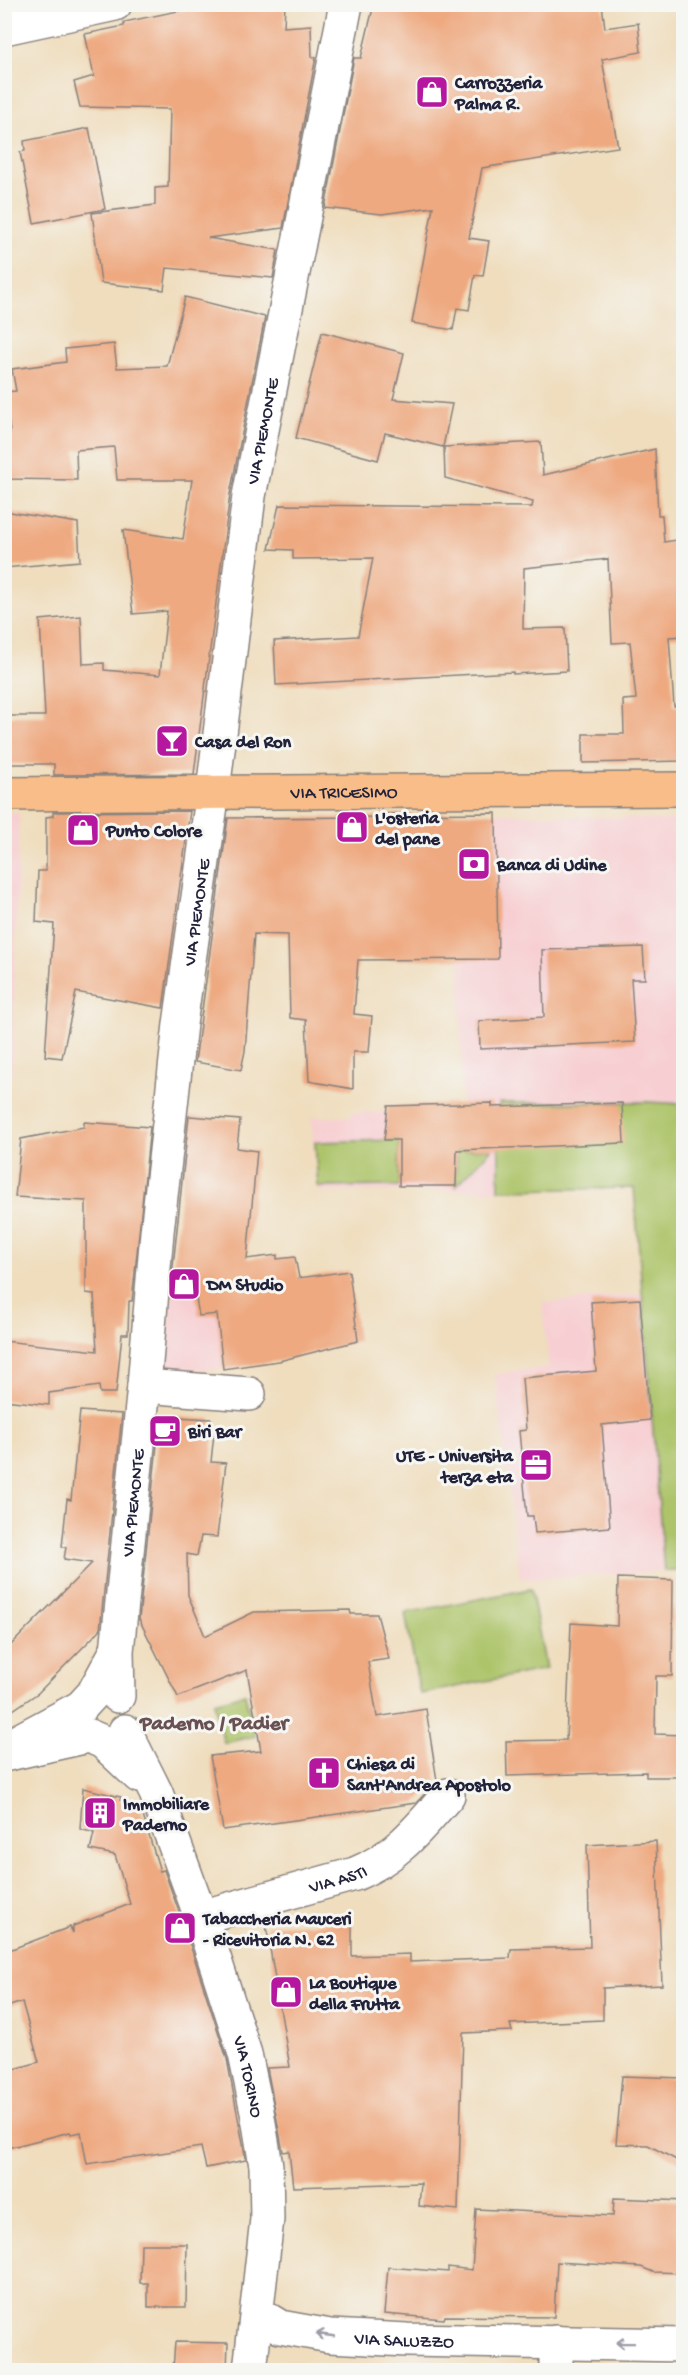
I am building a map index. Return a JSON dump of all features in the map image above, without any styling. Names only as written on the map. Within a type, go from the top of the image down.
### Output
[{"type":"main road","name":"VIA TRICESIMO","points":[[4,794],[684,789]]},
{"type":"street","points":[[4,28],[115,4]]},
{"type":"street","name":"VIA PIEMONTE","points":[[102,1718],[117,1651],[157,1232],[180,1024],[213,791],[249,496],[346,4]]},
{"type":"street","points":[[144,1386],[249,1394]]},
{"type":"street","points":[[4,1749],[102,1718]]},
{"type":"street","points":[[4,1755],[102,1718]]},
{"type":"street","name":"VIA TORINO","points":[[102,1718],[156,1793],[201,1917],[245,2054],[266,2166],[267,2219],[250,2370]]},
{"type":"street","name":"VIA ASTI","points":[[201,1917],[355,1874],[371,1867],[411,1838],[447,1795]]},
{"type":"street","name":"VIA SALUZZO","points":[[257,2313],[280,2327],[330,2336],[407,2340],[556,2356],[684,2345]]},
{"type":"shaded area","points":[[19,813],[12,1075],[5,1075],[5,814]]},
{"type":"shaded area","points":[[496,813],[683,821],[683,1104],[499,1103],[499,1190],[319,1192],[311,1117],[352,1117],[352,1113],[398,1112],[462,1104],[460,960],[380,881],[380,814]]},
{"type":"shaded area","points":[[349,1271],[358,1341],[279,1361],[224,1369],[165,1369],[172,1295],[244,1285],[328,1282],[327,1274]]},
{"type":"shaded area","points":[[642,1294],[664,1571],[520,1579],[495,1374],[549,1367],[542,1303]]},
{"type":"green space","points":[[648,1102],[683,1104],[683,1569],[664,1571],[634,1188],[499,1190],[499,1103]]},
{"type":"green space","points":[[399,1140],[399,1186],[318,1187],[315,1142]]},
{"type":"green space","points":[[492,1149],[456,1186],[457,1150]]},
{"type":"green space","points":[[531,1589],[546,1669],[420,1694],[405,1613]]},
{"type":"green space","points":[[245,1694],[255,1736],[224,1743],[214,1702]]},
{"type":"building","points":[[212,4],[285,4],[284,27],[311,25],[312,57],[316,57],[283,228],[208,238],[278,250],[273,278],[167,268],[164,290],[101,283],[92,213],[155,205],[155,188],[168,187],[170,109],[80,107],[74,82],[94,76],[85,34],[124,26],[124,22]]},
{"type":"building","points":[[420,4],[602,4],[605,28],[638,23],[641,52],[602,59],[618,147],[482,168],[469,238],[489,241],[483,276],[475,275],[469,310],[457,308],[453,330],[412,323],[433,207],[382,214],[325,208],[354,58],[361,58],[373,8]]},
{"type":"building","points":[[89,128],[105,209],[34,223],[20,152],[25,151],[24,141]]},
{"type":"building","points":[[185,297],[265,317],[230,494],[194,774],[54,775],[54,764],[4,764],[4,716],[45,716],[40,620],[81,616],[83,664],[104,663],[104,670],[160,675],[167,611],[133,614],[123,530],[183,539],[192,480],[117,480],[114,447],[76,450],[77,480],[4,479],[4,433],[10,432],[4,392],[16,391],[12,369],[66,362],[65,349],[114,344],[117,368],[167,366]]},
{"type":"building","points":[[322,332],[404,353],[393,399],[452,404],[443,447],[385,433],[378,460],[296,438]]},
{"type":"building","points":[[541,442],[543,475],[655,449],[658,515],[662,515],[664,542],[684,539],[684,636],[669,637],[674,706],[684,706],[684,761],[583,763],[583,734],[624,734],[623,700],[636,699],[630,642],[612,643],[608,559],[524,568],[523,629],[565,628],[567,671],[276,685],[274,641],[358,636],[373,558],[293,559],[293,550],[269,549],[279,505],[532,507],[533,502],[445,478],[444,447]]},
{"type":"building","points":[[4,511],[78,523],[80,561],[4,568]]},
{"type":"building","points":[[190,811],[163,1008],[76,992],[62,1058],[45,1056],[54,924],[36,922],[38,871],[46,871],[46,817],[53,816],[53,812]]},
{"type":"building","points":[[496,813],[498,959],[358,960],[354,1014],[372,1016],[369,1052],[353,1052],[353,1089],[309,1081],[306,1020],[290,1018],[288,935],[254,934],[245,1051],[241,1070],[195,1062],[228,818],[380,817],[380,814]]},
{"type":"building","points":[[643,947],[645,979],[631,979],[635,1042],[480,1049],[479,1021],[544,1017],[542,950]]},
{"type":"building","points":[[492,1103],[492,1107],[622,1103],[624,1143],[457,1150],[456,1186],[399,1186],[399,1140],[384,1140],[388,1106]]},
{"type":"building","points":[[189,1116],[240,1120],[237,1148],[257,1151],[247,1259],[277,1255],[277,1259],[295,1257],[299,1278],[349,1271],[358,1341],[279,1361],[223,1369],[217,1314],[199,1316],[195,1292],[170,1295]]},
{"type":"building","points":[[84,1122],[150,1127],[132,1301],[129,1301],[128,1334],[122,1334],[116,1393],[100,1393],[99,1386],[49,1393],[49,1405],[4,1400],[4,1341],[97,1351],[94,1294],[86,1293],[86,1201],[15,1197],[21,1139],[84,1127]]},
{"type":"building","points":[[640,1299],[650,1420],[602,1425],[610,1527],[535,1533],[533,1516],[527,1516],[519,1431],[526,1430],[522,1378],[596,1371],[591,1302]]},
{"type":"building","points":[[80,1411],[122,1414],[100,1630],[38,1693],[4,1716],[4,1652],[92,1563],[64,1559],[66,1547],[62,1547],[67,1499],[71,1500]]},
{"type":"building","points":[[160,1416],[211,1419],[210,1432],[214,1433],[211,1462],[226,1463],[217,1537],[201,1536],[197,1556],[187,1554],[188,1595],[205,1636],[254,1612],[350,1610],[351,1614],[377,1614],[389,1659],[368,1662],[377,1717],[426,1709],[437,1781],[416,1803],[223,1830],[210,1756],[261,1751],[247,1670],[178,1697],[139,1619]]},
{"type":"building","points":[[618,1578],[673,1580],[672,1676],[656,1676],[655,1734],[684,1735],[684,1777],[646,1777],[646,1772],[507,1776],[506,1741],[566,1740],[571,1623],[617,1626]]},
{"type":"building","points":[[83,1788],[121,1797],[120,1800],[140,1806],[160,1871],[164,1870],[183,1923],[227,2059],[246,2160],[206,2168],[201,2147],[87,2164],[81,2132],[71,2134],[70,2132],[4,2149],[4,2072],[39,2062],[22,2002],[4,2008],[4,1952],[70,1927],[73,1933],[73,1926],[130,1904],[115,1855],[90,1850],[94,1833],[80,1829]]},
{"type":"building","points":[[656,1841],[662,1985],[603,1988],[603,2020],[510,2024],[512,2031],[463,2033],[458,2210],[419,2206],[421,2183],[293,2187],[289,2151],[283,2152],[267,2068],[290,2067],[266,1925],[352,1922],[352,1956],[410,1954],[410,1962],[510,1958],[511,1949],[590,1947],[587,1845]]},
{"type":"building","points":[[622,2076],[684,2078],[684,2164],[648,2145],[616,2144]]},
{"type":"building","points":[[614,2198],[684,2201],[684,2273],[653,2272],[641,2267],[557,2262],[554,2317],[445,2316],[444,2319],[384,2314],[388,2267],[448,2272],[448,2267],[472,2270],[476,2209],[613,2216]]},
{"type":"building","points":[[141,2244],[187,2244],[186,2307],[148,2307],[148,2283],[140,2283]]},
{"type":"building","points":[[175,2342],[228,2343],[227,2370],[173,2370]]},
{"type":"place","name":"Carrozzeria Palma R.","points":[[432,92]]},
{"type":"place","name":"Casa del Ron","points":[[172,741]]},
{"type":"place","name":"L'osteria del pane","points":[[352,827]]},
{"type":"place","name":"Punto Colore","points":[[83,830]]},
{"type":"place","name":"Banca di Udine","points":[[474,864]]},
{"type":"place","name":"DM Studio","points":[[184,1284]]},
{"type":"place","name":"Biri Bar","points":[[165,1431]]},
{"type":"place","name":"UTE - Universita terza eta","points":[[536,1465]]},
{"type":"place","name":"Chiesa di Sant'Andrea Apostolo","points":[[324,1773]]},
{"type":"place","name":"Immobiliare Paderno","points":[[100,1813]]},
{"type":"place","name":"Tabaccheria Mauceri - Ricevitoria N. 62","points":[[180,1928]]},
{"type":"place","name":"La Boutique della Frutta","points":[[286,1992]]},
{"type":"district","name":"Paderno / Padier","points":[[214,1722]]}]
